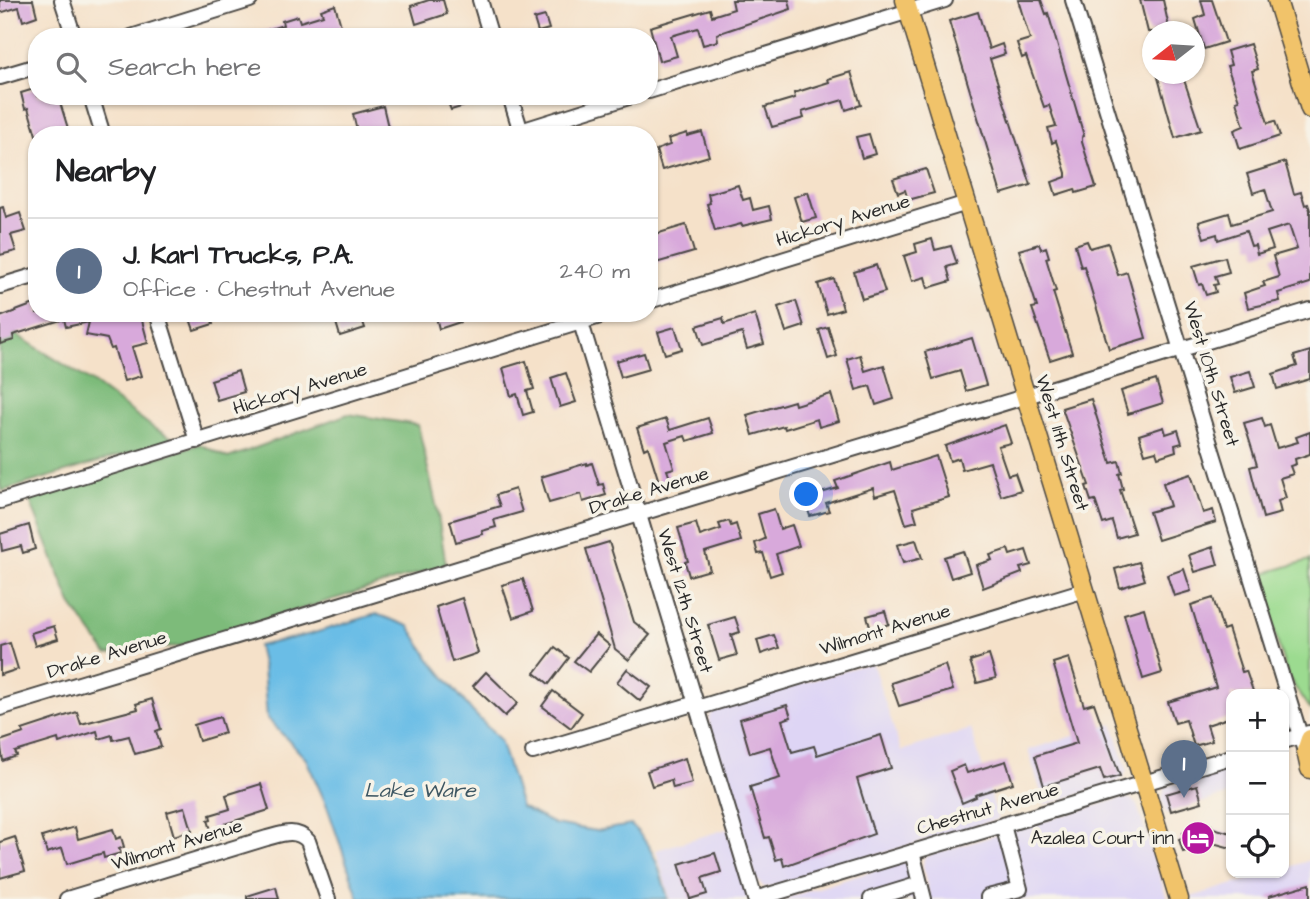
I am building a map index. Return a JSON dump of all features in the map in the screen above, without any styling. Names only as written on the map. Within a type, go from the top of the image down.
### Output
[{"type":"main road","points":[[1277,0],[1310,109]]},
{"type":"main road","name":"West 11th Street","points":[[907,5],[1179,899]]},
{"type":"main road","name":"West 10th Street","points":[[1307,736],[1309,765]]},
{"type":"street","points":[[62,0],[71,28]]},
{"type":"street","points":[[160,28],[250,0]]},
{"type":"street","points":[[480,0],[488,28]]},
{"type":"street","points":[[658,88],[907,5],[944,0]]},
{"type":"street","name":"West 10th Street","points":[[1073,0],[1181,349],[1307,736]]},
{"type":"street","points":[[0,77],[28,69]]},
{"type":"street","points":[[95,105],[100,126]]},
{"type":"street","points":[[512,105],[516,126]]},
{"type":"street","points":[[539,126],[604,105]]},
{"type":"street","name":"Hickory Avenue","points":[[658,298],[967,203]]},
{"type":"street","points":[[0,286],[28,278]]},
{"type":"street","name":"Drake Avenue","points":[[0,708],[1310,310]]},
{"type":"street","points":[[160,322],[197,441]]},
{"type":"street","name":"Hickory Avenue","points":[[0,501],[197,441],[567,322]]},
{"type":"street","name":"West 12th Street","points":[[580,322],[755,899]]},
{"type":"street","name":"Wilmont Avenue","points":[[533,752],[1085,590]]},
{"type":"street","points":[[1289,740],[1307,736]]},
{"type":"street","name":"Chestnut Avenue","points":[[755,899],[1226,758]]},
{"type":"street","points":[[989,899],[988,897],[1022,894],[1003,825]]},
{"type":"street","name":"Wilmont Avenue","points":[[67,899],[287,833],[300,834],[307,838],[328,899]]},
{"type":"street","points":[[871,899],[922,892],[912,852]]},
{"type":"shaded area","points":[[872,662],[901,751],[971,729],[998,819],[764,887],[756,879],[709,721],[710,716],[715,710]]},
{"type":"shaded area","points":[[1113,724],[1127,769],[1124,777],[1118,782],[1045,805],[1028,750]]},
{"type":"shaded area","points":[[1226,768],[1226,795],[1166,813],[1162,799],[1165,787]]},
{"type":"shaded area","points":[[1122,798],[1131,799],[1137,805],[1167,899],[930,899],[923,866],[924,858],[929,855]]},
{"type":"shaded area","points":[[727,829],[749,899],[670,899],[656,850]]},
{"type":"shaded area","points":[[1310,860],[1310,899],[1191,897],[1254,878],[1289,878],[1289,867]]},
{"type":"shaded area","points":[[906,861],[916,899],[782,899]]},
{"type":"green space","points":[[0,331],[15,334],[92,382],[155,429],[175,439],[2,491]]},
{"type":"green space","points":[[348,414],[418,425],[437,509],[446,565],[180,646],[107,654],[71,604],[28,496],[200,444],[228,458]]},
{"type":"green space","points":[[1310,560],[1310,710],[1287,675],[1258,575]]},
{"type":"water","name":"Lake Ware","points":[[376,614],[409,626],[429,658],[472,711],[500,740],[521,807],[554,824],[596,831],[631,825],[651,850],[668,899],[359,899],[327,806],[306,759],[267,718],[263,668],[258,646],[311,634]]},
{"type":"building","points":[[0,0],[33,0],[37,16],[23,21],[19,7],[0,13]]},
{"type":"building","points":[[429,0],[443,0],[447,14],[416,24],[411,6]]},
{"type":"building","points":[[732,0],[789,0],[791,9],[717,34],[718,41],[703,45],[698,28],[671,36],[677,56],[659,61],[658,28],[650,27],[710,9],[712,16],[734,9]]},
{"type":"building","points":[[1018,0],[1041,0],[1046,14],[1048,13],[1096,187],[1076,193],[1075,189],[1056,195],[1052,182],[1066,177],[1066,173],[1056,141],[1052,143],[1048,128],[1056,126],[1049,105],[1044,107],[1026,56],[1022,58],[1017,43],[1030,39]]},
{"type":"building","points":[[1140,0],[1163,0],[1168,21],[1145,21]]},
{"type":"building","points":[[1201,0],[1212,0],[1226,42],[1205,49],[1205,21],[1195,19],[1205,15]]},
{"type":"building","points":[[335,5],[342,28],[273,28],[283,25],[282,21],[298,16],[300,22],[323,15],[321,10]]},
{"type":"building","points":[[978,12],[989,49],[1002,44],[1005,54],[990,59],[1031,185],[1001,194],[949,21]]},
{"type":"building","points":[[545,16],[549,28],[537,28],[534,19]]},
{"type":"building","points":[[1250,44],[1258,69],[1252,71],[1268,123],[1275,121],[1280,136],[1240,149],[1234,130],[1244,126],[1236,101],[1239,100],[1227,66],[1231,65],[1227,51]]},
{"type":"building","points":[[851,72],[861,105],[846,110],[843,100],[802,112],[804,118],[772,127],[765,107],[795,98],[794,93]]},
{"type":"building","points":[[1160,84],[1185,84],[1201,130],[1175,138]]},
{"type":"building","points":[[28,91],[28,105],[61,105],[67,126],[33,126],[21,93]]},
{"type":"building","points":[[449,105],[468,105],[451,110]]},
{"type":"building","points":[[383,106],[388,126],[356,126],[353,114]]},
{"type":"building","points":[[702,132],[709,156],[662,170],[658,149],[670,145],[668,139],[687,133],[687,136]]},
{"type":"building","points":[[869,134],[875,154],[862,158],[856,137]]},
{"type":"building","points":[[1285,162],[1294,194],[1301,192],[1305,205],[1308,204],[1310,210],[1310,283],[1278,293],[1280,301],[1248,308],[1244,293],[1265,286],[1263,282],[1279,277],[1273,256],[1297,249],[1289,225],[1267,232],[1273,249],[1257,254],[1246,231],[1218,240],[1217,234],[1204,238],[1199,222],[1229,213],[1232,224],[1272,212],[1265,189],[1253,193],[1247,174]]},
{"type":"building","points":[[926,169],[934,193],[908,200],[905,190],[898,193],[893,179]]},
{"type":"building","points":[[738,185],[743,200],[750,198],[753,210],[769,206],[772,219],[715,231],[707,204],[710,203],[708,194]]},
{"type":"building","points":[[808,192],[816,218],[802,222],[794,197]]},
{"type":"building","points":[[3,207],[6,218],[20,213],[26,231],[11,235],[16,251],[0,255],[0,208]]},
{"type":"building","points":[[686,225],[694,252],[658,262],[658,233]]},
{"type":"building","points":[[932,239],[935,250],[951,246],[957,264],[947,267],[951,281],[928,288],[925,277],[912,281],[904,256],[917,252],[915,244]]},
{"type":"building","points":[[1087,241],[1090,248],[1108,243],[1118,275],[1127,272],[1146,338],[1109,349],[1075,245]]},
{"type":"building","points":[[1039,244],[1041,249],[1046,247],[1049,257],[1046,258],[1056,291],[1053,292],[1072,353],[1050,360],[1032,308],[1037,307],[1019,250]]},
{"type":"building","points":[[1225,257],[1229,272],[1215,276],[1218,284],[1214,285],[1216,292],[1206,295],[1202,284],[1199,285],[1193,266]]},
{"type":"building","points":[[876,265],[885,292],[862,299],[854,272]]},
{"type":"building","points":[[834,279],[843,309],[827,314],[818,284]]},
{"type":"building","points":[[796,301],[804,326],[786,332],[778,307]]},
{"type":"building","points":[[28,306],[28,322],[54,322],[13,335],[14,340],[0,344],[0,317]]},
{"type":"building","points":[[755,314],[764,344],[747,349],[742,333],[703,345],[697,326],[723,318],[724,324]]},
{"type":"building","points":[[65,322],[89,322],[66,327]]},
{"type":"building","points":[[89,322],[142,322],[148,343],[132,347],[141,376],[124,381],[114,348],[111,349],[107,339],[86,335]]},
{"type":"building","points":[[191,322],[212,322],[213,324],[194,330]]},
{"type":"building","points":[[336,322],[363,322],[365,328],[340,336]]},
{"type":"building","points":[[437,322],[460,322],[439,329]]},
{"type":"building","points":[[675,327],[682,349],[665,354],[658,332]]},
{"type":"building","points":[[828,327],[837,356],[828,359],[819,330]]},
{"type":"building","points":[[972,338],[986,385],[966,391],[960,371],[933,379],[925,352]]},
{"type":"building","points":[[1310,351],[1310,379],[1277,389],[1273,374],[1297,366],[1294,356]]},
{"type":"building","points":[[644,353],[649,369],[621,377],[616,361]]},
{"type":"building","points":[[860,355],[865,371],[884,365],[894,399],[876,405],[870,386],[856,390],[847,359]]},
{"type":"building","points":[[526,361],[534,389],[527,391],[533,412],[523,415],[517,394],[511,396],[503,368]]},
{"type":"building","points":[[238,371],[244,392],[217,400],[211,380]]},
{"type":"building","points":[[1250,371],[1255,387],[1235,393],[1230,377]]},
{"type":"building","points":[[566,373],[576,402],[560,407],[551,378]]},
{"type":"building","points":[[1156,380],[1163,403],[1128,414],[1121,391]]},
{"type":"building","points":[[831,394],[839,421],[819,427],[817,419],[753,435],[747,415],[794,401],[795,405]]},
{"type":"building","points":[[1091,399],[1111,463],[1119,461],[1123,489],[1120,490],[1134,533],[1117,538],[1112,521],[1103,524],[1095,500],[1091,501],[1086,486],[1089,485],[1062,408]]},
{"type":"building","points":[[708,418],[713,433],[687,441],[685,436],[666,442],[674,468],[667,470],[672,484],[661,488],[648,447],[644,449],[637,428],[666,419],[670,430]]},
{"type":"building","points":[[1262,418],[1265,427],[1270,425],[1277,448],[1298,442],[1296,437],[1310,432],[1310,454],[1295,459],[1296,464],[1290,466],[1293,474],[1280,478],[1286,498],[1278,501],[1281,513],[1263,518],[1250,467],[1257,465],[1244,423]]},
{"type":"building","points":[[1005,425],[1011,443],[998,446],[1008,475],[1015,473],[1021,490],[1001,496],[990,462],[962,470],[959,458],[950,461],[945,446]]},
{"type":"building","points":[[1164,427],[1166,434],[1178,430],[1182,443],[1175,445],[1176,451],[1158,457],[1156,451],[1145,454],[1139,435]]},
{"type":"building","points":[[936,456],[949,497],[913,508],[917,521],[906,524],[895,490],[875,496],[873,488],[826,503],[829,511],[810,516],[804,498],[838,488],[835,481],[890,462],[892,470]]},
{"type":"building","points":[[592,463],[599,485],[603,484],[606,495],[583,502],[581,494],[549,503],[541,477]]},
{"type":"building","points":[[1191,474],[1203,513],[1213,510],[1216,522],[1158,540],[1149,512],[1170,506],[1163,483]]},
{"type":"building","points":[[515,489],[522,512],[494,520],[496,527],[456,542],[450,521],[500,506],[496,495]]},
{"type":"building","points":[[774,509],[780,529],[792,525],[799,546],[776,554],[782,572],[770,576],[763,553],[758,554],[755,543],[765,539],[758,514]]},
{"type":"building","points":[[729,521],[731,526],[736,524],[741,541],[705,552],[710,570],[689,576],[685,562],[688,561],[678,528],[696,523],[700,536],[721,529],[719,524]]},
{"type":"building","points":[[29,525],[35,549],[23,553],[21,546],[2,551],[0,534]]},
{"type":"building","points":[[916,540],[922,558],[903,563],[897,545]]},
{"type":"building","points":[[609,542],[634,622],[650,635],[629,660],[615,649],[586,549]]},
{"type":"building","points":[[1213,547],[1218,565],[1195,572],[1189,555]]},
{"type":"building","points":[[1008,549],[1010,555],[1026,550],[1031,565],[1020,568],[1022,573],[983,588],[976,565],[992,560],[990,555]]},
{"type":"building","points":[[963,551],[970,572],[951,578],[944,557]]},
{"type":"building","points":[[1139,562],[1145,580],[1120,588],[1115,569]]},
{"type":"building","points":[[1184,569],[1191,591],[1174,596],[1167,575]]},
{"type":"building","points":[[523,579],[533,611],[513,618],[502,585]]},
{"type":"building","points":[[462,598],[478,653],[452,662],[436,607]]},
{"type":"building","points":[[1213,598],[1223,630],[1228,628],[1242,672],[1246,671],[1252,689],[1226,689],[1226,719],[1207,725],[1212,741],[1194,746],[1186,720],[1175,723],[1168,702],[1216,687],[1191,605]]},
{"type":"building","points":[[1144,608],[1162,673],[1143,679],[1124,614]]},
{"type":"building","points":[[885,611],[889,624],[871,630],[867,616]]},
{"type":"building","points":[[735,617],[740,632],[731,635],[737,655],[719,660],[708,625]]},
{"type":"building","points":[[54,626],[58,639],[35,646],[31,633]]},
{"type":"building","points":[[596,634],[610,646],[589,672],[574,661]]},
{"type":"building","points":[[774,635],[779,648],[761,654],[757,640]]},
{"type":"building","points":[[10,643],[18,669],[0,675],[0,646]]},
{"type":"building","points":[[555,647],[569,658],[549,684],[535,673]]},
{"type":"building","points":[[989,655],[996,678],[977,683],[970,661]]},
{"type":"building","points":[[1069,658],[1084,706],[1094,703],[1120,776],[1104,780],[1100,769],[1044,786],[1035,756],[1077,743],[1053,663]]},
{"type":"building","points":[[945,665],[953,690],[899,706],[891,683]]},
{"type":"building","points":[[627,669],[651,687],[640,701],[617,682]]},
{"type":"building","points":[[486,672],[518,703],[505,716],[473,686]]},
{"type":"building","points":[[553,691],[582,713],[571,728],[542,706]]},
{"type":"building","points":[[152,699],[161,729],[156,731],[161,747],[135,754],[129,736],[113,740],[112,735],[99,739],[97,731],[59,743],[58,739],[15,752],[17,756],[3,761],[0,741],[24,733],[22,730],[77,712],[81,724],[138,709],[136,704]]},
{"type":"building","points":[[787,705],[791,717],[782,720],[792,752],[814,746],[817,755],[881,735],[891,768],[857,779],[874,834],[784,866],[782,858],[776,860],[769,837],[765,838],[750,787],[780,778],[770,747],[750,753],[740,719]]},
{"type":"building","points":[[220,717],[225,733],[199,741],[194,725]]},
{"type":"building","points":[[685,758],[692,783],[673,788],[671,780],[652,786],[647,771]]},
{"type":"building","points":[[1006,761],[1013,783],[975,795],[976,797],[962,803],[950,771],[964,765],[967,773]]},
{"type":"building","points":[[261,784],[269,810],[225,824],[229,835],[214,840],[208,820],[211,819],[210,815],[230,809],[226,795]]},
{"type":"building","points":[[1197,785],[1202,802],[1171,811],[1166,794]]},
{"type":"building","points":[[185,807],[192,830],[174,836],[167,812]]},
{"type":"building","name":"Azalea Court inn","points":[[1211,825],[1226,832],[1226,847],[1213,843],[1183,852],[1179,839],[1184,837],[1183,833]]},
{"type":"building","points":[[75,827],[78,839],[113,829],[116,839],[121,837],[124,847],[119,849],[121,853],[104,858],[103,853],[67,864],[62,848],[47,853],[42,837]]},
{"type":"building","points":[[15,837],[25,871],[0,878],[0,842]]},
{"type":"building","points":[[715,853],[721,872],[702,878],[707,894],[690,899],[679,864]]},
{"type":"building","points":[[1310,884],[1310,899],[1270,899],[1269,896]]},
{"type":"building","points":[[276,887],[279,899],[247,899],[247,896]]},
{"type":"place","name":"J. Karl Trucks, P.A.","points":[[1184,798]]},
{"type":"place","name":"Azalea Court inn","points":[[1198,838]]}]
